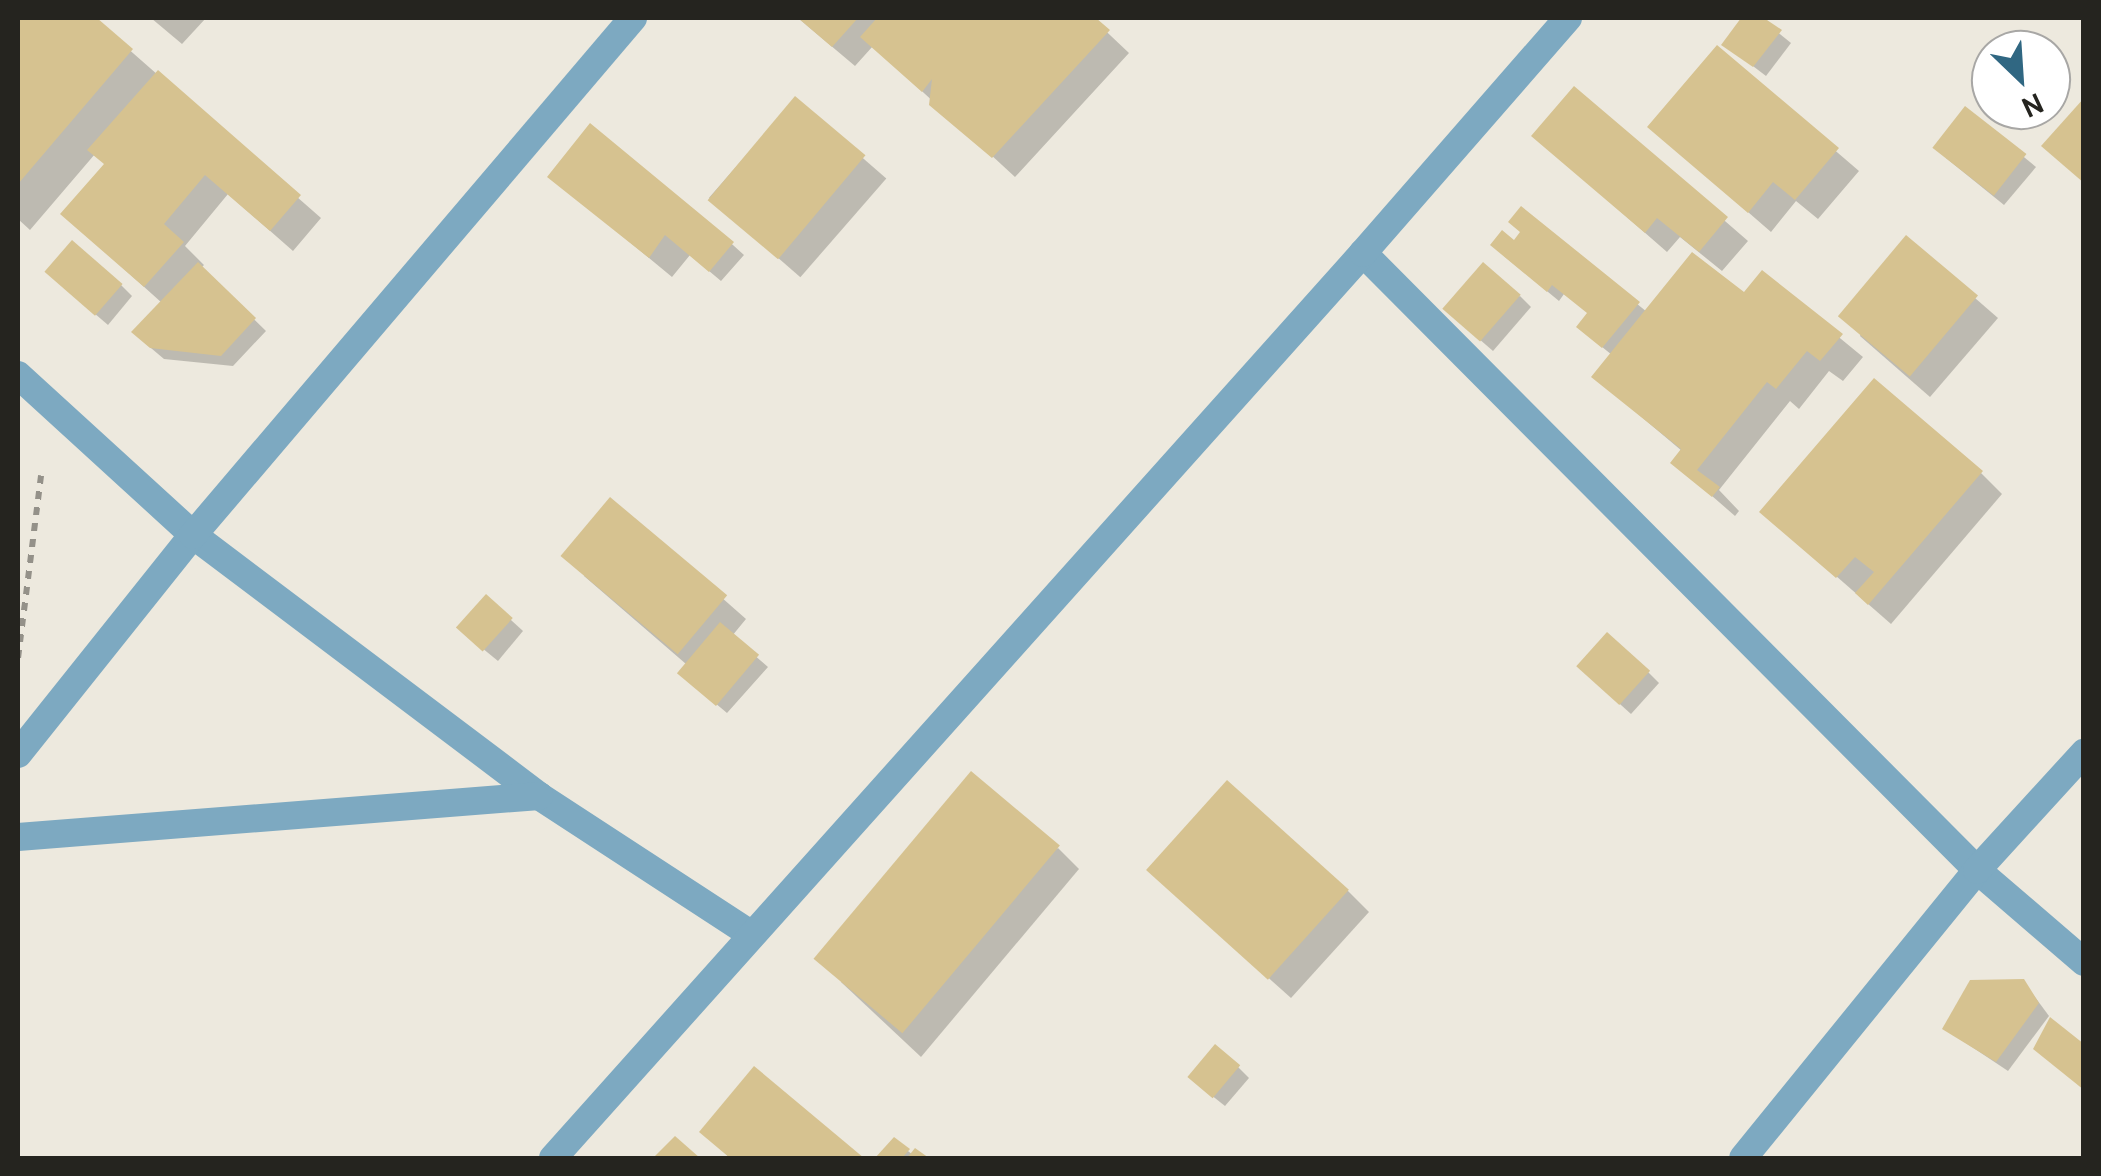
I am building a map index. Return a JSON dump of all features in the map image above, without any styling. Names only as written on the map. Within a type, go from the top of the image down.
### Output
[{"type":"street","points":[[18,754],[193,534],[634,18]]},
{"type":"street","points":[[553,1158],[1363,253],[1568,18]]},
{"type":"street","points":[[1363,253],[1977,870],[2084,962]]},
{"type":"street","points":[[18,374],[193,534],[539,796],[752,934]]},
{"type":"street","points":[[1743,1158],[1977,870],[2084,753]]},
{"type":"street","points":[[18,838],[539,796]]},
{"type":"path","points":[[18,658],[50,401]]},
{"type":"building","points":[[18,18],[97,18],[133,49],[18,184]]},
{"type":"building","points":[[798,18],[858,18],[832,47]]},
{"type":"building","points":[[877,18],[1096,18],[1110,30],[992,158],[929,105],[932,79],[922,92],[860,37]]},
{"type":"building","points":[[1741,18],[1764,18],[1782,30],[1753,67],[1721,45]]},
{"type":"building","points":[[1717,45],[1839,148],[1795,200],[1773,182],[1748,213],[1647,127]]},
{"type":"building","points":[[158,70],[301,195],[270,231],[205,175],[164,224],[184,242],[144,287],[60,214],[104,164],[87,150]]},
{"type":"building","points":[[1574,86],[1728,217],[1699,252],[1657,218],[1645,233],[1531,136]]},
{"type":"building","points":[[795,96],[865,155],[778,259],[708,200]]},
{"type":"building","points":[[2084,98],[2084,183],[2041,146],[2055,130],[2071,130],[2071,113]]},
{"type":"building","points":[[1965,106],[1971,111],[1971,130],[1996,130],[2026,154],[1994,196],[1932,148]]},
{"type":"building","points":[[590,123],[734,242],[709,272],[665,235],[649,258],[547,177]]},
{"type":"building","points":[[1521,206],[1640,302],[1602,348],[1576,327],[1587,313],[1552,285],[1547,292],[1490,245],[1502,230],[1514,240],[1520,232],[1508,222]]},
{"type":"building","points":[[1906,235],[1978,295],[1910,377],[1838,316]]},
{"type":"building","points":[[72,240],[123,284],[95,316],[44,272]]},
{"type":"building","points":[[1692,252],[1744,292],[1762,270],[1843,334],[1820,361],[1807,351],[1776,389],[1767,382],[1697,470],[1720,487],[1712,497],[1670,463],[1681,449],[1591,377]]},
{"type":"building","points":[[198,262],[256,318],[221,356],[150,348],[131,332]]},
{"type":"building","points":[[1483,262],[1521,295],[1480,342],[1442,309]]},
{"type":"building","points":[[1874,378],[1983,471],[1868,605],[1855,593],[1874,572],[1855,557],[1836,578],[1759,512]]},
{"type":"building","points":[[610,497],[727,595],[678,654],[561,556]]},
{"type":"building","points":[[486,594],[513,618],[483,652],[456,627]]},
{"type":"building","points":[[720,622],[759,655],[716,706],[677,673]]},
{"type":"building","points":[[1607,632],[1650,671],[1619,705],[1576,666]]},
{"type":"building","points":[[971,771],[1060,846],[902,1033],[814,959]]},
{"type":"building","points":[[1227,780],[1349,890],[1268,980],[1146,870]]},
{"type":"building","points":[[2024,979],[2039,1003],[1996,1062],[1942,1029],[1970,980]]},
{"type":"building","points":[[2050,1017],[2084,1044],[2084,1090],[2033,1049]]},
{"type":"building","points":[[1215,1044],[1240,1065],[1213,1098],[1187,1077]]},
{"type":"building","points":[[754,1066],[864,1158],[730,1158],[699,1132]]},
{"type":"building","points":[[675,1136],[700,1158],[653,1158]]},
{"type":"building","points":[[894,1137],[910,1149],[902,1158],[875,1158]]},
{"type":"building","points":[[915,1148],[929,1158],[907,1158]]}]
